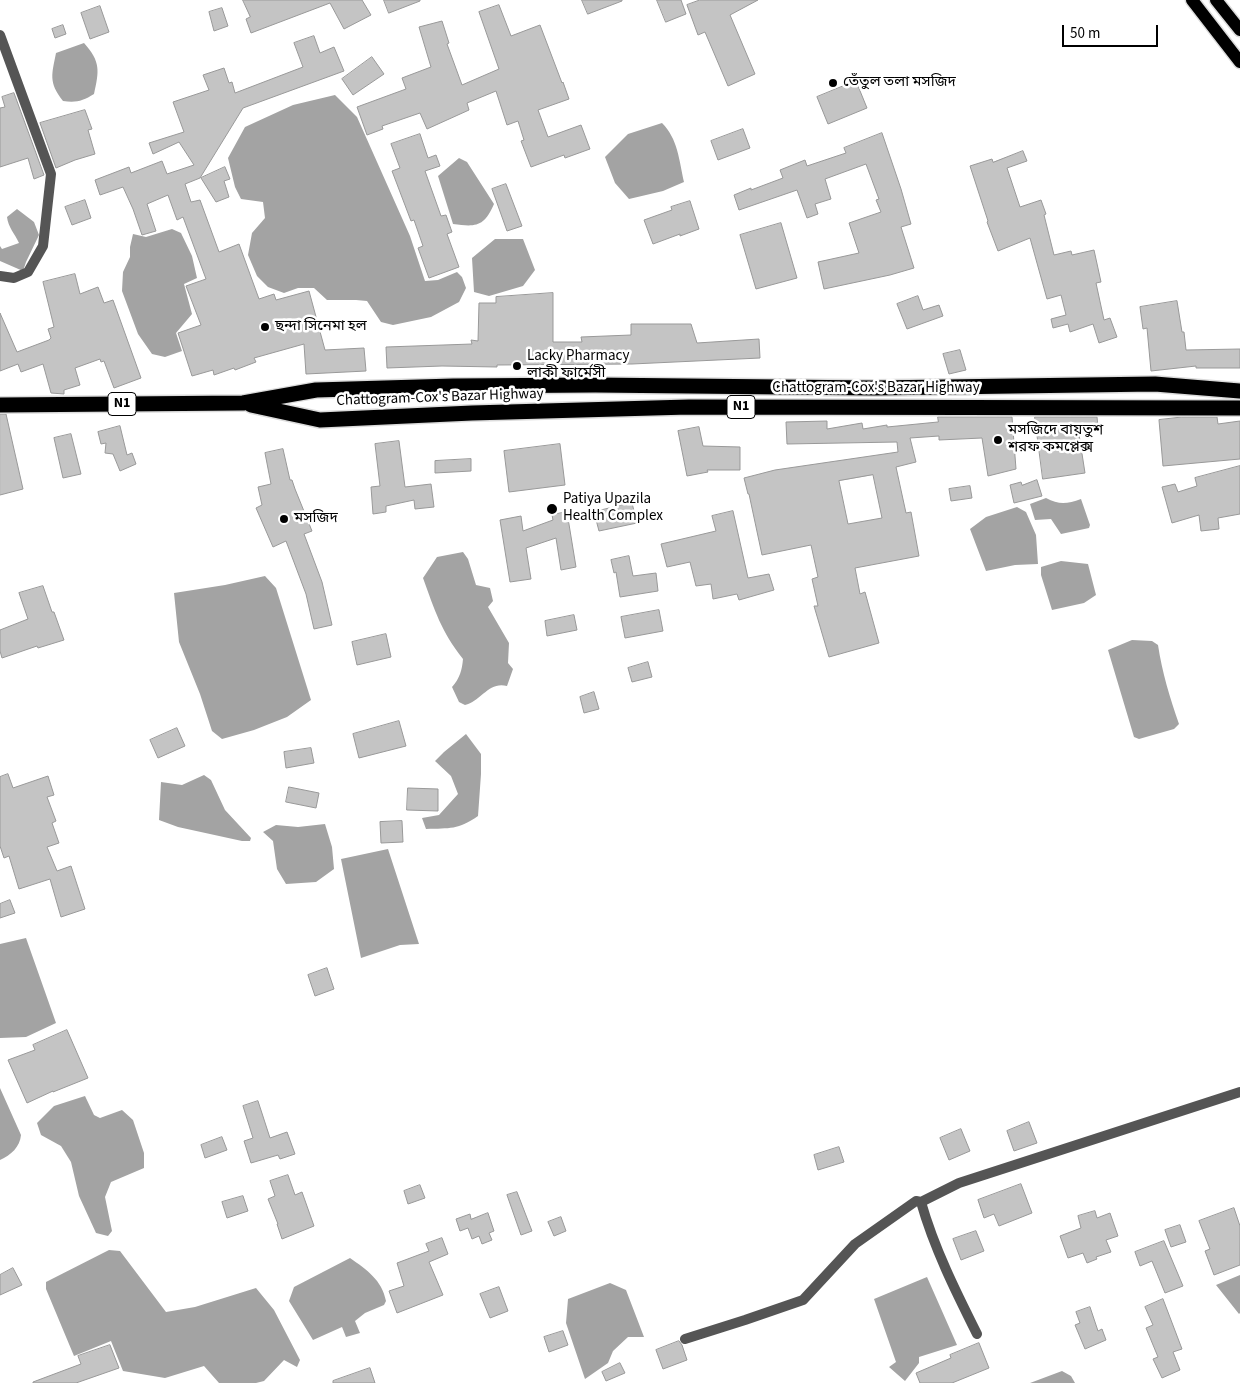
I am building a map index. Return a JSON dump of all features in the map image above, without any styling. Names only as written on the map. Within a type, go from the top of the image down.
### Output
[{"type":"highway","name":"Chattogram-Cox's Bazar Highway","points":[[0,406],[243,403],[316,390],[453,386],[595,385],[874,388],[1155,384],[1240,390]]},
{"type":"highway","name":"Chattogram-Cox's Bazar Highway","points":[[243,403],[320,420],[472,413],[689,407],[1240,408]]},
{"type":"main road","points":[[1192,0],[1240,62]]},
{"type":"main road","points":[[1216,0],[1240,30]]},
{"type":"street","points":[[0,35],[4,58],[51,174],[43,246],[28,272],[14,278],[0,276]]},
{"type":"street","points":[[685,1339],[803,1300],[855,1244],[916,1201],[921,1202],[959,1183],[1240,1092]]},
{"type":"street","points":[[921,1202],[939,1253],[977,1334]]},
{"type":"shaded area","points":[[84,43],[96,61],[98,73],[94,94],[79,101],[63,101],[55,88],[52,78],[56,53]]},
{"type":"shaded area","points":[[335,95],[357,117],[410,236],[425,281],[438,280],[457,272],[462,277],[466,288],[459,302],[431,317],[393,325],[381,322],[367,301],[327,300],[314,288],[298,288],[284,293],[268,287],[257,276],[248,255],[252,233],[265,218],[263,202],[241,199],[235,187],[228,158],[245,127],[293,105]]},
{"type":"shaded area","points":[[662,123],[675,143],[684,182],[663,191],[629,199],[615,183],[605,157],[628,134]]},
{"type":"shaded area","points":[[459,158],[467,162],[494,204],[487,217],[478,224],[453,224],[438,176]]},
{"type":"shaded area","points":[[17,209],[34,222],[39,235],[23,271],[0,261],[0,246],[2,249],[19,243],[7,217]]},
{"type":"shaded area","points":[[172,229],[181,233],[192,256],[197,278],[184,284],[192,314],[176,333],[182,351],[165,357],[152,354],[138,334],[122,291],[123,272],[130,257],[133,234],[146,237]]},
{"type":"shaded area","points":[[495,239],[523,239],[535,270],[523,286],[489,296],[474,292],[472,258]]},
{"type":"shaded area","points":[[1046,498],[1063,503],[1081,499],[1090,525],[1089,528],[1061,534],[1051,519],[1035,520],[1030,504]]},
{"type":"shaded area","points":[[1017,507],[1026,512],[1036,535],[1038,564],[1015,565],[986,571],[970,529],[986,517]]},
{"type":"shaded area","points":[[463,552],[468,559],[476,585],[490,588],[493,601],[488,607],[509,643],[508,663],[513,669],[507,686],[495,686],[476,700],[465,705],[459,702],[452,687],[460,674],[463,659],[444,630],[423,578],[437,557]]},
{"type":"shaded area","points":[[1061,561],[1088,564],[1096,595],[1084,603],[1052,610],[1041,575],[1041,567]]},
{"type":"shaded area","points":[[265,576],[276,588],[311,700],[287,717],[254,730],[222,739],[212,731],[200,694],[179,642],[174,593],[225,585]]},
{"type":"shaded area","points":[[1132,640],[1152,641],[1158,645],[1167,685],[1179,724],[1174,729],[1139,739],[1134,737],[1108,650]]},
{"type":"shaded area","points":[[466,734],[481,754],[478,816],[459,826],[426,829],[422,818],[439,815],[458,794],[451,776],[435,761]]},
{"type":"shaded area","points":[[204,775],[211,780],[225,810],[251,838],[250,841],[242,841],[178,827],[159,820],[161,782],[182,785]]},
{"type":"shaded area","points":[[325,824],[332,847],[334,869],[316,882],[286,884],[277,869],[273,841],[263,832],[276,825],[298,827]]},
{"type":"shaded area","points":[[388,849],[419,944],[400,945],[361,958],[341,859]]},
{"type":"shaded area","points":[[26,938],[56,1023],[26,1037],[0,1038],[0,944]]},
{"type":"shaded area","points":[[0,1088],[21,1135],[19,1143],[14,1150],[0,1160]]},
{"type":"shaded area","points":[[85,1096],[94,1115],[100,1118],[122,1110],[133,1120],[144,1153],[144,1168],[111,1182],[105,1197],[112,1231],[108,1236],[96,1233],[79,1196],[71,1162],[61,1146],[41,1135],[37,1123],[54,1106]]},
{"type":"shaded area","points":[[109,1250],[120,1251],[166,1312],[195,1307],[256,1288],[274,1310],[300,1360],[297,1367],[284,1360],[264,1381],[256,1383],[219,1383],[204,1366],[165,1378],[123,1371],[111,1341],[74,1356],[46,1289],[46,1282]]},
{"type":"shaded area","points":[[350,1258],[368,1271],[377,1281],[386,1301],[384,1305],[365,1313],[355,1321],[360,1333],[346,1337],[342,1327],[313,1340],[289,1301],[294,1287]]},
{"type":"shaded area","points":[[1240,1275],[1240,1313],[1239,1314],[1216,1285]]},
{"type":"shaded area","points":[[927,1277],[957,1345],[919,1357],[919,1363],[905,1381],[889,1367],[896,1362],[874,1299]]},
{"type":"shaded area","points":[[610,1283],[626,1290],[644,1337],[628,1337],[613,1351],[608,1363],[585,1379],[566,1323],[568,1299]]},
{"type":"shaded area","points":[[1062,1371],[1071,1376],[1075,1383],[1030,1383]]},
{"type":"building","points":[[243,0],[362,0],[371,15],[344,29],[330,3],[251,33],[246,19],[250,17]]},
{"type":"building","points":[[384,0],[420,0],[420,1],[389,13]]},
{"type":"building","points":[[582,0],[622,0],[622,1],[588,14]]},
{"type":"building","points":[[657,0],[681,0],[686,14],[666,22]]},
{"type":"building","points":[[700,0],[758,0],[730,15],[755,74],[728,86],[705,32],[698,35],[687,5]]},
{"type":"building","points":[[499,5],[511,36],[540,25],[563,82],[569,99],[538,110],[548,137],[581,125],[590,149],[565,158],[564,155],[531,167],[521,141],[524,140],[518,121],[507,125],[496,91],[467,103],[469,110],[427,129],[420,113],[382,126],[383,129],[367,135],[357,107],[406,89],[402,78],[431,67],[419,27],[442,21],[449,43],[447,44],[462,85],[499,69],[479,12]]},
{"type":"building","points":[[100,6],[109,32],[90,39],[81,13]]},
{"type":"building","points":[[222,8],[228,26],[214,31],[209,12]]},
{"type":"building","points":[[63,25],[66,34],[55,38],[52,29]]},
{"type":"building","points":[[314,36],[320,53],[334,47],[344,71],[243,108],[200,178],[185,184],[191,202],[200,200],[219,252],[239,244],[259,299],[274,294],[276,300],[309,291],[325,350],[364,348],[366,371],[306,374],[304,344],[254,358],[256,362],[235,370],[234,368],[214,375],[213,370],[192,376],[178,333],[201,325],[186,286],[206,279],[183,217],[177,220],[168,195],[147,204],[156,231],[142,235],[123,187],[100,195],[95,180],[129,167],[131,173],[162,161],[167,174],[194,165],[179,142],[153,154],[149,143],[184,132],[173,102],[209,90],[203,75],[224,68],[229,83],[232,82],[235,93],[303,67],[294,43]]},
{"type":"building","points":[[372,57],[384,74],[353,95],[342,79]]},
{"type":"building","points":[[856,81],[867,108],[828,124],[817,97]]},
{"type":"building","points":[[14,93],[44,175],[34,179],[28,158],[0,167],[0,108],[5,107],[2,97]]},
{"type":"building","points":[[85,110],[92,129],[88,130],[95,154],[56,168],[40,123]]},
{"type":"building","points":[[743,129],[750,148],[718,160],[711,141]]},
{"type":"building","points":[[882,133],[911,224],[901,227],[914,268],[824,289],[818,262],[859,253],[849,223],[881,212],[876,200],[879,199],[866,164],[825,179],[831,199],[815,204],[818,214],[807,218],[797,190],[739,210],[734,195],[783,178],[780,170],[805,160],[807,166],[846,153],[844,148]]},
{"type":"building","points":[[420,134],[428,158],[436,155],[440,166],[425,171],[441,216],[446,215],[452,232],[447,234],[459,267],[429,278],[418,248],[423,246],[414,220],[411,221],[392,171],[400,168],[391,144]]},
{"type":"building","points":[[1023,151],[1027,161],[1007,168],[1020,207],[1041,200],[1046,214],[1044,215],[1054,255],[1071,251],[1072,255],[1094,250],[1101,282],[1096,283],[1104,320],[1110,318],[1117,337],[1099,343],[1093,324],[1070,332],[1068,324],[1053,328],[1051,319],[1066,315],[1061,295],[1047,299],[1030,238],[998,251],[970,166],[992,159],[993,162]]},
{"type":"building","points":[[225,167],[230,179],[224,181],[229,197],[216,202],[201,178]]},
{"type":"building","points":[[506,184],[522,226],[507,231],[492,189]]},
{"type":"building","points":[[85,200],[91,218],[72,225],[65,207]]},
{"type":"building","points":[[690,201],[699,229],[653,244],[644,220],[672,210],[671,207]]},
{"type":"building","points":[[781,223],[797,278],[756,289],[740,235]]},
{"type":"building","points":[[75,274],[80,294],[98,287],[104,303],[113,300],[141,378],[114,388],[104,361],[101,362],[100,359],[75,368],[80,385],[64,390],[64,394],[51,393],[43,364],[21,372],[18,364],[0,371],[0,313],[17,352],[49,340],[51,338],[48,329],[54,327],[43,282]]},
{"type":"building","points":[[553,293],[553,342],[582,342],[581,337],[631,335],[631,324],[691,324],[697,343],[759,339],[760,358],[632,364],[387,368],[386,347],[472,344],[471,340],[478,341],[479,303],[496,303],[496,297]]},
{"type":"building","points":[[918,296],[923,310],[939,305],[943,316],[907,329],[897,304]]},
{"type":"building","points":[[1177,301],[1186,350],[1240,349],[1240,368],[1196,368],[1196,366],[1151,371],[1147,328],[1143,329],[1140,307]]},
{"type":"building","points":[[960,350],[966,370],[949,374],[943,354]]},
{"type":"building","points":[[0,414],[6,414],[23,489],[0,495]]},
{"type":"building","points":[[938,417],[1012,417],[1016,469],[988,476],[982,438],[939,440],[939,436],[910,438],[916,462],[896,467],[906,513],[911,512],[919,556],[855,568],[860,594],[865,592],[879,643],[829,657],[814,606],[818,606],[812,579],[818,577],[811,545],[762,555],[744,478],[775,470],[898,452],[897,442],[787,444],[786,422],[827,421],[827,429],[862,423],[863,429],[887,425],[887,427],[938,422]],"holes":[[[873,475],[882,518],[848,524],[839,481]]]},
{"type":"building","points":[[1035,417],[1097,417],[1098,427],[1078,428],[1085,473],[1043,479]]},
{"type":"building","points":[[1182,417],[1217,417],[1218,424],[1240,421],[1240,459],[1163,466],[1159,420]]},
{"type":"building","points":[[120,426],[127,455],[132,453],[136,464],[120,471],[113,454],[105,453],[106,443],[101,444],[98,432]]},
{"type":"building","points":[[699,427],[703,446],[740,447],[740,470],[707,470],[708,472],[687,476],[678,431]]},
{"type":"building","points":[[71,434],[81,474],[63,478],[54,438]]},
{"type":"building","points":[[399,441],[405,487],[431,484],[434,507],[415,509],[414,500],[386,506],[386,512],[373,514],[371,487],[380,486],[375,444]]},
{"type":"building","points":[[560,444],[565,485],[509,492],[504,451]]},
{"type":"building","points":[[283,449],[290,480],[292,480],[312,531],[304,534],[322,582],[332,625],[314,629],[306,594],[286,541],[273,547],[256,508],[262,505],[258,487],[271,484],[265,453]]},
{"type":"building","points":[[471,459],[471,471],[435,473],[435,461]]},
{"type":"building","points":[[1240,466],[1240,514],[1218,518],[1219,529],[1201,531],[1199,515],[1172,523],[1162,487],[1175,484],[1178,492],[1197,486],[1195,478]]},
{"type":"building","points":[[1037,480],[1042,496],[1014,503],[1010,485],[1021,482],[1022,485]]},
{"type":"building","points":[[970,486],[972,498],[951,501],[949,489]]},
{"type":"building","points":[[632,503],[637,523],[599,531],[594,512]]},
{"type":"building","points":[[733,511],[748,578],[769,574],[774,590],[739,600],[737,594],[713,599],[711,584],[696,586],[690,562],[667,567],[661,544],[716,531],[712,516]]},
{"type":"building","points":[[567,512],[576,567],[561,570],[556,538],[526,548],[531,579],[510,582],[500,520],[521,516],[523,531],[553,520],[552,515]]},
{"type":"building","points":[[629,556],[633,576],[656,573],[658,591],[620,597],[616,572],[614,573],[611,560]]},
{"type":"building","points":[[43,586],[64,640],[38,648],[37,646],[2,658],[0,630],[28,619],[19,593]]},
{"type":"building","points":[[659,610],[663,631],[625,638],[621,617]]},
{"type":"building","points":[[574,615],[577,630],[547,636],[545,621]]},
{"type":"building","points":[[386,634],[391,657],[357,665],[352,642]]},
{"type":"building","points":[[648,662],[652,677],[632,682],[628,668]]},
{"type":"building","points":[[594,692],[599,709],[584,713],[580,697]]},
{"type":"building","points":[[399,721],[406,746],[359,758],[353,734]]},
{"type":"building","points":[[177,728],[185,746],[158,758],[150,740]]},
{"type":"building","points":[[311,748],[314,763],[286,768],[284,752]]},
{"type":"building","points":[[8,774],[13,788],[48,776],[54,795],[47,797],[56,821],[52,823],[59,843],[47,847],[57,871],[71,866],[85,909],[61,917],[50,879],[19,889],[9,856],[4,858],[0,846],[0,777]]},
{"type":"building","points":[[289,787],[319,793],[316,808],[286,802]]},
{"type":"building","points":[[408,788],[438,789],[438,811],[407,810]]},
{"type":"building","points":[[402,821],[403,842],[381,843],[380,822]]},
{"type":"building","points":[[10,900],[15,913],[0,918],[0,904]]},
{"type":"building","points":[[327,968],[334,989],[315,996],[308,975]]},
{"type":"building","points":[[67,1030],[88,1078],[27,1103],[8,1060],[35,1050],[33,1045]]},
{"type":"building","points":[[258,1101],[270,1138],[287,1132],[295,1154],[280,1159],[278,1155],[251,1163],[244,1141],[253,1138],[243,1106]]},
{"type":"building","points":[[1029,1122],[1037,1143],[1014,1151],[1007,1131]]},
{"type":"building","points":[[961,1129],[970,1151],[949,1160],[940,1138]]},
{"type":"building","points":[[222,1137],[227,1150],[205,1158],[201,1145]]},
{"type":"building","points":[[839,1147],[844,1162],[818,1170],[814,1155]]},
{"type":"building","points":[[288,1175],[295,1195],[302,1192],[314,1226],[282,1239],[268,1199],[275,1196],[270,1181]]},
{"type":"building","points":[[1021,1184],[1032,1213],[999,1226],[994,1214],[984,1218],[978,1200]]},
{"type":"building","points":[[420,1185],[425,1198],[408,1204],[404,1191]]},
{"type":"building","points":[[517,1192],[532,1231],[521,1235],[507,1195]]},
{"type":"building","points":[[243,1196],[248,1211],[227,1218],[222,1202]]},
{"type":"building","points":[[1234,1208],[1240,1226],[1240,1265],[1214,1275],[1205,1251],[1210,1249],[1199,1221]]},
{"type":"building","points":[[1095,1211],[1097,1218],[1110,1213],[1118,1236],[1106,1240],[1111,1252],[1096,1257],[1097,1259],[1087,1263],[1083,1253],[1068,1258],[1060,1236],[1081,1228],[1078,1216]]},
{"type":"building","points":[[488,1213],[494,1231],[489,1233],[492,1240],[482,1244],[479,1236],[472,1239],[468,1228],[460,1231],[456,1219],[470,1214],[471,1219]]},
{"type":"building","points":[[561,1217],[566,1231],[554,1236],[548,1222]]},
{"type":"building","points":[[1180,1225],[1186,1242],[1171,1247],[1165,1230]]},
{"type":"building","points":[[976,1231],[984,1251],[961,1260],[953,1239]]},
{"type":"building","points":[[442,1238],[448,1254],[429,1262],[443,1295],[397,1313],[389,1291],[404,1286],[397,1263],[429,1251],[426,1244]]},
{"type":"building","points":[[1164,1241],[1183,1286],[1165,1293],[1152,1261],[1140,1266],[1135,1252]]},
{"type":"building","points":[[13,1268],[22,1285],[0,1295],[0,1275]]},
{"type":"building","points":[[499,1287],[508,1311],[490,1318],[480,1294]]},
{"type":"building","points":[[1163,1299],[1182,1349],[1173,1352],[1180,1370],[1162,1378],[1153,1359],[1158,1357],[1146,1328],[1153,1325],[1145,1307]]},
{"type":"building","points":[[1090,1307],[1098,1331],[1102,1329],[1106,1340],[1085,1349],[1075,1325],[1080,1323],[1076,1312]]},
{"type":"building","points":[[563,1331],[568,1345],[549,1352],[544,1337]]},
{"type":"building","points":[[679,1341],[687,1360],[663,1369],[656,1350]]},
{"type":"building","points":[[979,1343],[989,1368],[952,1383],[920,1383],[916,1373],[951,1358],[950,1355]]},
{"type":"building","points":[[110,1345],[119,1368],[76,1383],[33,1383],[81,1364],[78,1356]]},
{"type":"building","points":[[620,1363],[625,1373],[606,1381],[602,1372]]},
{"type":"building","points":[[370,1368],[375,1383],[333,1383],[333,1381]]},
{"type":"place","name":"তেঁতুল তলা মসজিদ","points":[[833,83]]},
{"type":"place","name":"ছন্দা সিনেমা হল","points":[[265,327]]},
{"type":"place","name":"Lacky Pharmacy লাকী ফার্মেসী","points":[[517,366]]},
{"type":"place","name":"মসজিদে বায়তুশ শরফ কমপ্লেক্স","points":[[998,440]]},
{"type":"place","name":"Patiya Upazila Health Complex","points":[[552,509]]},
{"type":"place","name":"মসজিদ","points":[[284,519]]}]
